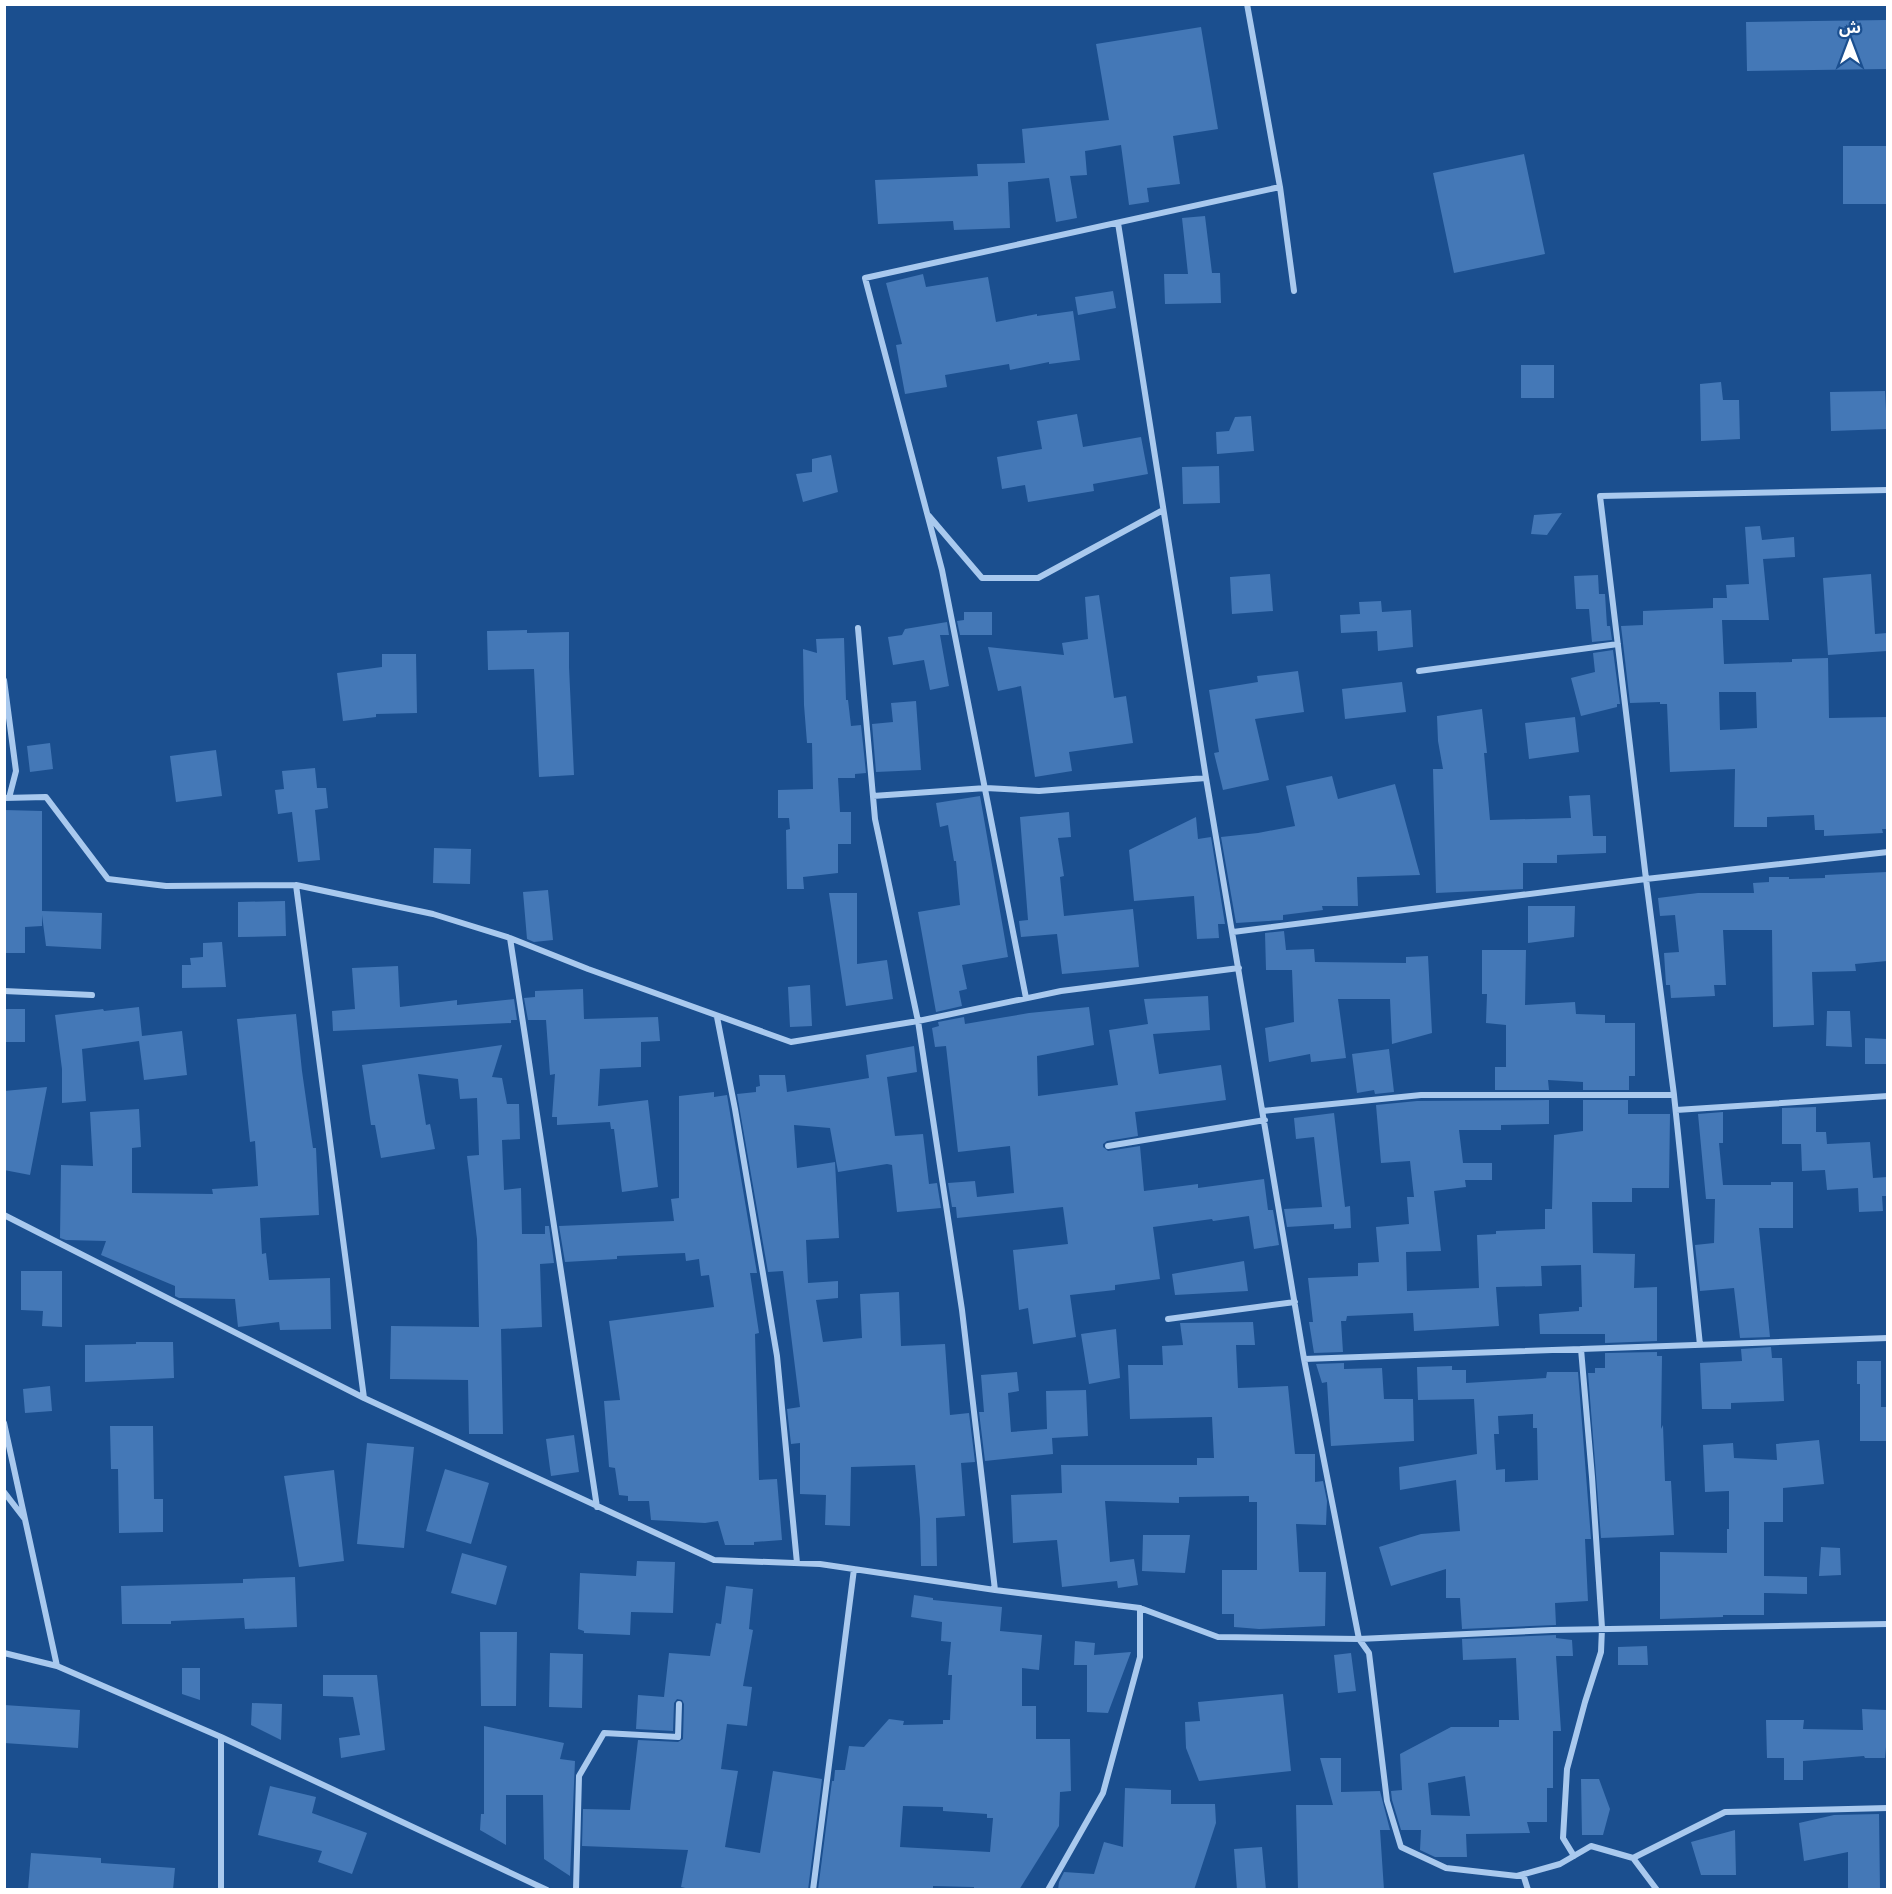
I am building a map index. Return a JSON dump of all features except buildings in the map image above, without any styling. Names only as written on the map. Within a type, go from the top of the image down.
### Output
[{"type":"street","points":[[1247,4],[1280,187],[1294,291]]},
{"type":"street","points":[[1026,998],[942,570],[865,278],[1280,187]]},
{"type":"street","points":[[1118,223],[1206,778],[1304,1359],[1359,1639],[1369,1653],[1387,1801],[1401,1847],[1446,1868],[1517,1876],[1560,1864],[1591,1846],[1633,1858],[1657,1890]]},
{"type":"street","points":[[1700,1345],[1676,1110],[1600,496],[1887,490]]},
{"type":"street","points":[[927,513],[982,578],[1038,578],[1163,510]]},
{"type":"street","points":[[858,628],[875,819],[918,1021],[962,1310],[995,1590]]},
{"type":"street","points":[[1419,671],[1618,644]]},
{"type":"street","points":[[4,680],[16,771],[7,798],[46,797],[108,879],[166,886],[296,885],[433,914],[510,938],[717,1017],[791,1042],[918,1021],[1061,991],[1239,968]]},
{"type":"street","points":[[873,796],[986,788],[1039,791],[1206,778]]},
{"type":"street","points":[[1233,932],[1646,879],[1887,852]]},
{"type":"street","points":[[296,885],[363,1398]]},
{"type":"street","points":[[510,938],[597,1507]]},
{"type":"street","points":[[4,991],[92,995]]},
{"type":"street","points":[[717,1017],[777,1356],[797,1563]]},
{"type":"street","points":[[1263,1111],[1421,1095],[1674,1095]]},
{"type":"street","points":[[1676,1110],[1887,1096]]},
{"type":"street","points":[[1108,1146],[1264,1120]]},
{"type":"street","points":[[4,1215],[363,1398],[714,1560],[820,1564],[995,1590],[1140,1608],[1218,1637],[1359,1639],[1602,1628],[1887,1624]]},
{"type":"street","points":[[1168,1319],[1295,1302]]},
{"type":"street","points":[[1304,1359],[1887,1338]]},
{"type":"street","points":[[1574,1856],[1563,1838],[1567,1769],[1601,1652],[1602,1628],[1596,1524],[1581,1349]]},
{"type":"street","points":[[4,1423],[57,1666]]},
{"type":"street","points":[[4,1492],[25,1520]]},
{"type":"street","points":[[813,1890],[854,1569]]},
{"type":"street","points":[[1048,1890],[1103,1793],[1140,1657],[1140,1608]]},
{"type":"street","points":[[4,1653],[57,1666],[221,1737],[547,1890]]},
{"type":"street","points":[[576,1890],[579,1776],[604,1733],[678,1737],[679,1704]]},
{"type":"street","points":[[221,1737],[221,1890]]},
{"type":"street","points":[[1633,1858],[1725,1812],[1887,1808]]},
{"type":"street","points":[[1523,1874],[1528,1890]]}]
